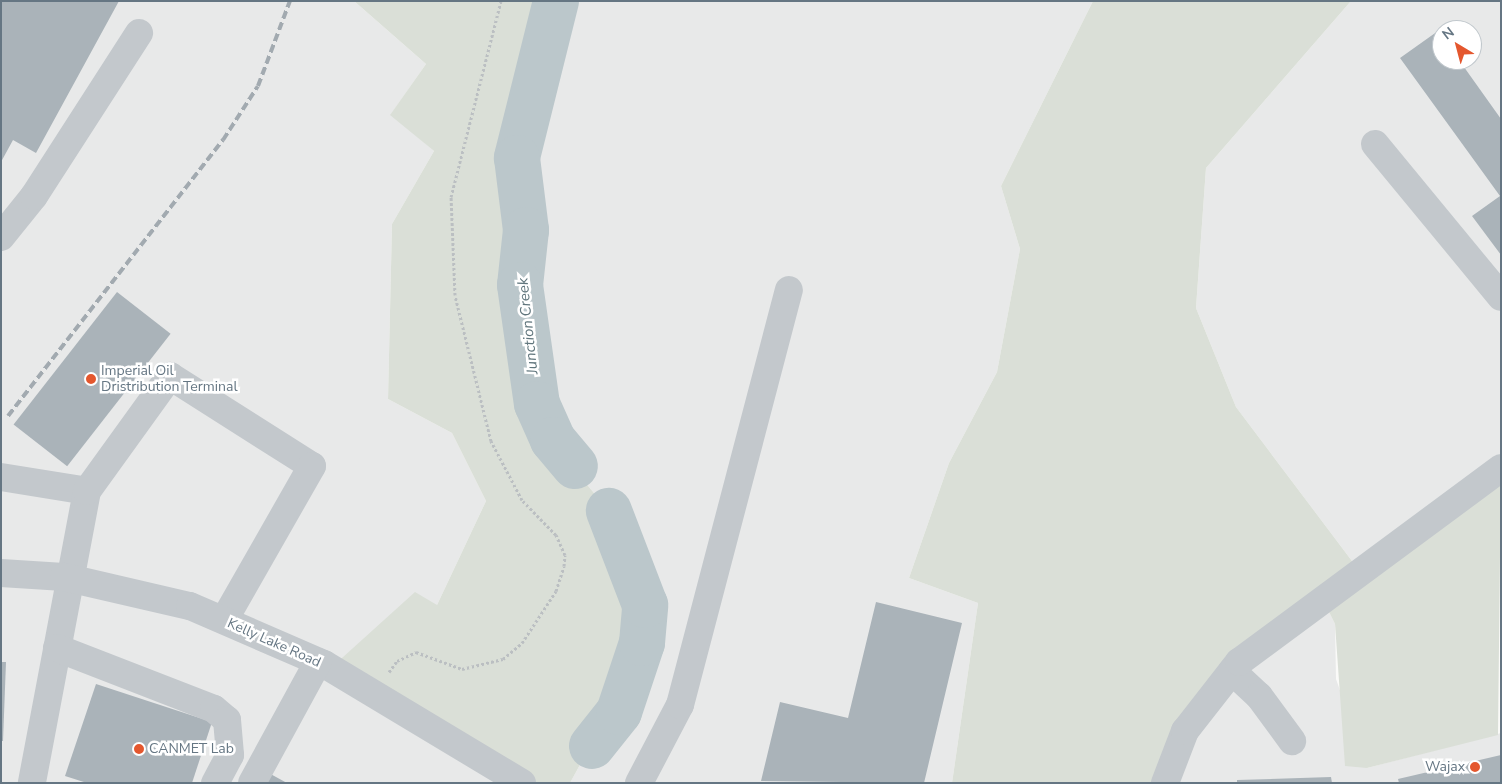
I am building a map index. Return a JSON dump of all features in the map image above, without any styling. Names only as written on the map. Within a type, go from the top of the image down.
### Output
[{"type":"street","points":[[1,237],[34,196],[140,33]]},
{"type":"street","points":[[1375,144],[1501,297]]},
{"type":"street","points":[[650,779],[680,704],[790,290]]},
{"type":"street","points":[[32,783],[57,648],[74,578],[87,491],[170,376],[312,466],[224,620]]},
{"type":"street","points":[[1165,783],[1185,730],[1232,671],[1276,631],[1501,468]]},
{"type":"street","points":[[1,477],[87,491]]},
{"type":"street","name":"Kelly Lake Road","points":[[1,573],[74,578],[125,587],[224,620],[318,662],[513,778]]},
{"type":"street","points":[[57,648],[214,709],[227,720],[230,755],[214,783]]},
{"type":"street","points":[[252,783],[318,662]]},
{"type":"street","points":[[1232,671],[1259,696],[1292,742]]},
{"type":"path","points":[[373,695],[397,662],[416,652],[462,669],[503,659],[522,643],[556,591],[564,566],[565,555],[556,536],[522,500],[491,441],[455,295],[451,197],[501,1]]},
{"type":"shaded area","points":[[1,1],[354,1],[426,64],[391,114],[434,151],[392,224],[388,399],[452,433],[486,501],[437,605],[527,783],[1,783]]},
{"type":"shaded area","points":[[354,1],[554,1],[515,158],[524,230],[518,284],[535,405],[551,441],[608,510],[643,604],[634,669],[618,711],[593,741],[570,783],[527,783],[332,667],[415,592],[437,605],[486,501],[452,433],[388,399],[392,224],[434,151],[390,115],[426,64]]},
{"type":"shaded area","points":[[554,1],[1093,1],[1001,186],[1020,249],[997,372],[949,463],[909,578],[978,603],[952,783],[570,783],[593,741],[618,711],[634,669],[643,604],[608,510],[551,441],[535,405],[518,284],[524,230],[515,158]]},
{"type":"shaded area","points":[[1093,1],[1351,1],[1206,168],[1196,308],[1236,407],[1358,569],[1501,466],[1498,735],[1367,768],[1345,766],[1335,624],[1321,596],[1275,630],[1163,783],[952,783],[978,603],[909,578],[949,463],[997,372],[1020,249],[1001,186]]},
{"type":"shaded area","points":[[1351,1],[1501,1],[1501,466],[1358,569],[1236,407],[1196,308],[1206,168]]},
{"type":"shaded area","points":[[1321,596],[1335,624],[1336,679],[1367,768],[1501,733],[1501,783],[1163,783],[1183,729]]},
{"type":"building","points":[[1,1],[119,1],[36,153],[13,140],[1,162]]},
{"type":"building","points":[[1432,35],[1432,70],[1466,70],[1501,119],[1501,255],[1472,216],[1500,196],[1400,58]]},
{"type":"building","name":"Imperial Oil Dristribution Terminal","points":[[117,292],[171,334],[67,466],[14,424]]},
{"type":"building","points":[[876,602],[962,623],[924,783],[761,781],[780,702],[848,718]]},
{"type":"building","points":[[1,662],[6,662],[3,741],[1,741]]},
{"type":"building","name":"CANMET Lab","points":[[96,684],[212,722],[192,783],[87,783],[65,776]]},
{"type":"building","name":"Wajax","points":[[1501,755],[1501,783],[1399,783],[1398,779]]},
{"type":"building","points":[[265,771],[287,783],[259,783]]},
{"type":"building","points":[[1331,777],[1332,783],[1237,783],[1237,780]]},
{"type":"waterway","name":"Junction Creek","points":[[556,1],[517,158],[526,230],[520,285],[537,404],[553,440],[575,466]]},
{"type":"waterway","name":"Junction Creek","points":[[592,746],[619,712],[642,643],[645,605],[609,511]]},
{"type":"railway","points":[[8,416],[223,140],[258,86],[290,1]]},
{"type":"place","name":"Imperial Oil Dristribution Terminal","points":[[91,379]]},
{"type":"place","name":"CANMET Lab","points":[[139,749]]},
{"type":"place","name":"Wajax","points":[[1475,767]]}]
